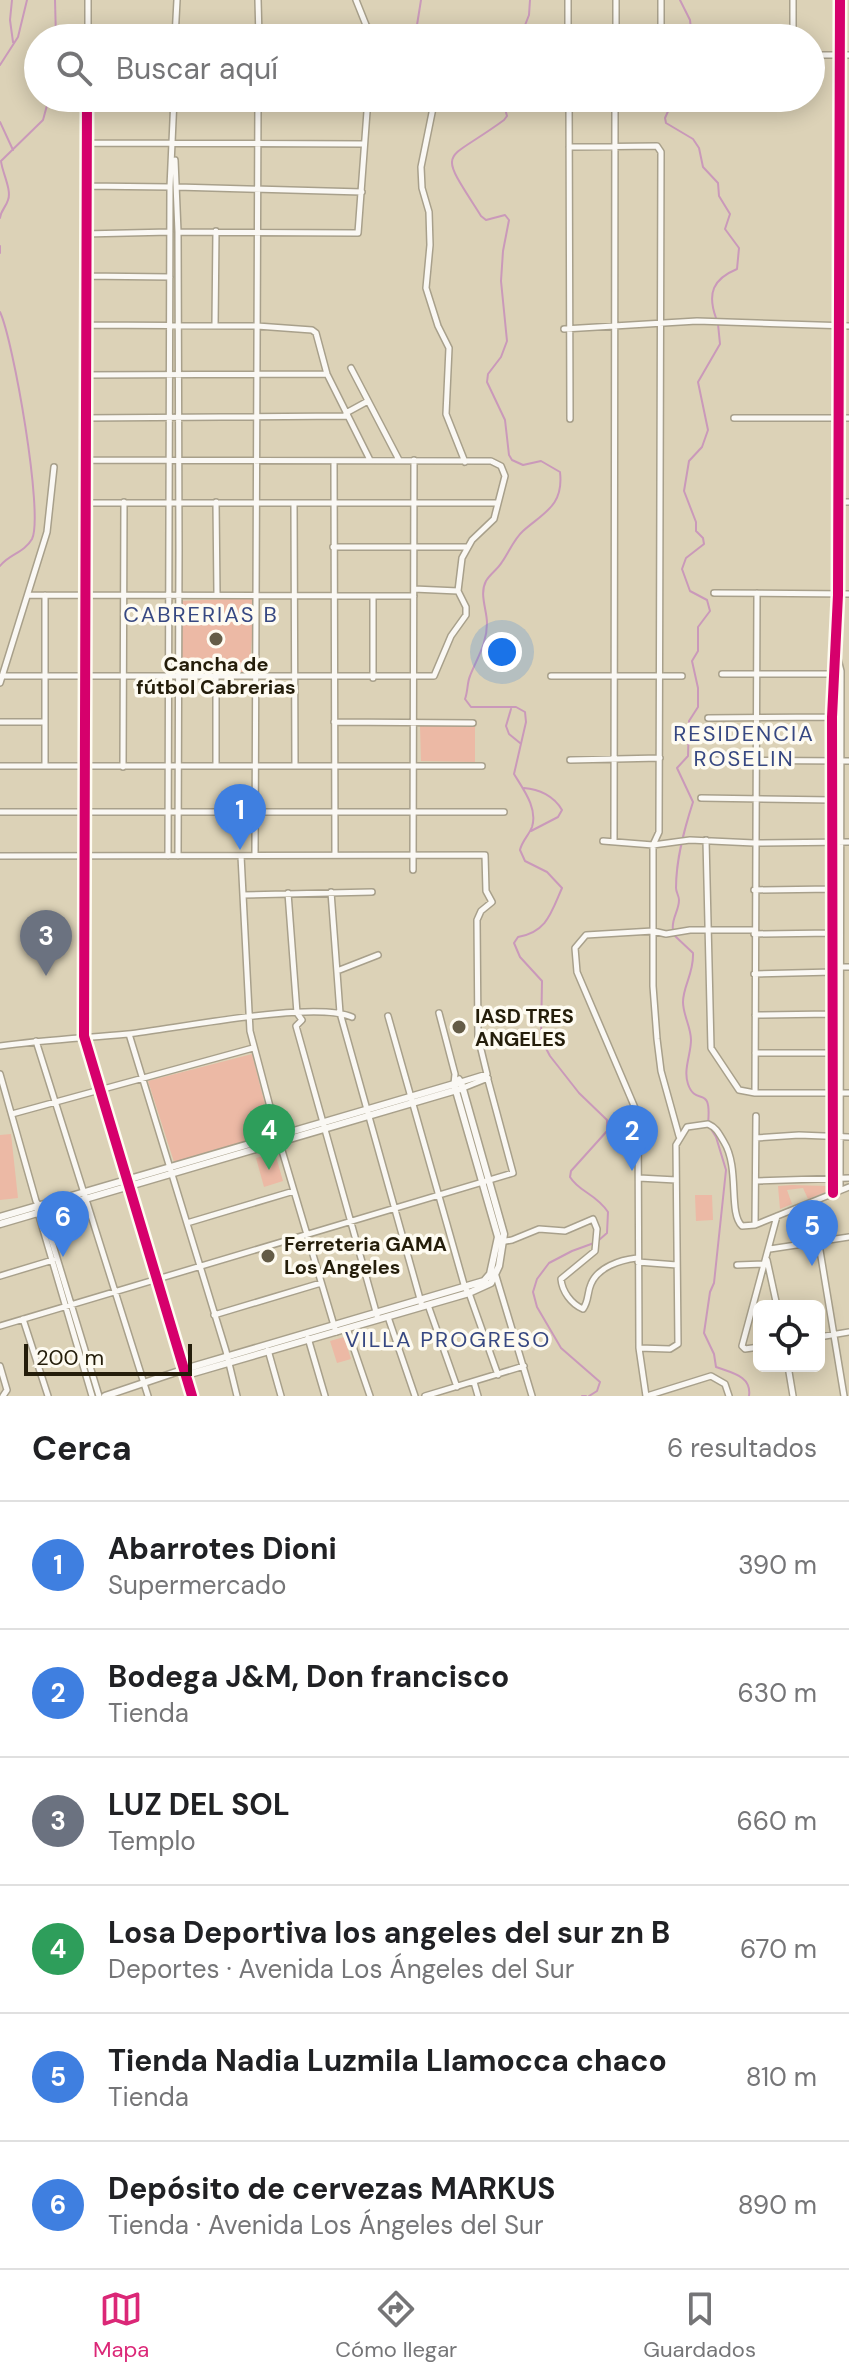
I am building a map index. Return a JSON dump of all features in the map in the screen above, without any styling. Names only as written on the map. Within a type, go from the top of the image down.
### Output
[{"type":"street","points":[[88,0],[88,24]]},
{"type":"street","points":[[176,24],[177,0]]},
{"type":"street","points":[[258,0],[259,24]]},
{"type":"street","points":[[356,0],[366,24]]},
{"type":"street","points":[[568,0],[568,24]]},
{"type":"street","points":[[616,0],[616,24]]},
{"type":"street","points":[[661,0],[661,24]]},
{"type":"street","points":[[793,0],[793,24]]},
{"type":"street","points":[[833,1193],[832,717],[838,595],[840,0]]},
{"type":"street","points":[[825,56],[849,55]]},
{"type":"street","points":[[86,112],[84,1036],[192,1396]]},
{"type":"street","points":[[174,112],[178,232],[178,856]]},
{"type":"street","points":[[255,855],[258,112]]},
{"type":"street","points":[[178,232],[358,233],[367,112]]},
{"type":"street","points":[[432,112],[421,167],[430,223],[426,288],[449,348],[446,414],[465,462]]},
{"type":"street","points":[[569,112],[567,329],[570,419]]},
{"type":"street","points":[[614,842],[615,112]]},
{"type":"street","points":[[85,143],[364,144]]},
{"type":"street","points":[[569,147],[657,146],[661,152],[661,676],[659,832],[653,845],[653,986],[661,1071],[679,1136]]},
{"type":"street","points":[[85,186],[258,187],[362,192]]},
{"type":"street","points":[[168,856],[170,232],[174,187]]},
{"type":"street","points":[[215,326],[216,231]]},
{"type":"street","points":[[84,234],[170,232]]},
{"type":"street","points":[[84,276],[170,277]]},
{"type":"street","points":[[567,329],[697,321],[849,326]]},
{"type":"street","points":[[84,325],[257,326],[312,330],[316,333],[327,374],[370,460]]},
{"type":"street","points":[[351,368],[399,460]]},
{"type":"street","points":[[84,375],[327,374]]},
{"type":"street","points":[[84,418],[255,418],[347,414],[368,401]]},
{"type":"street","points":[[734,418],[849,418]]},
{"type":"street","points":[[54,467],[47,532],[1,679],[45,675],[434,676],[451,636],[465,619],[466,607],[458,591],[460,564],[467,547],[490,525],[505,483],[504,470],[491,461],[84,460]]},
{"type":"street","points":[[413,870],[414,460]]},
{"type":"street","points":[[334,461],[335,855]]},
{"type":"street","points":[[123,767],[124,502]]},
{"type":"street","points":[[216,502],[217,594]]},
{"type":"street","points":[[838,502],[849,502]]},
{"type":"street","points":[[84,503],[498,503]]},
{"type":"street","points":[[294,503],[295,766]]},
{"type":"street","points":[[333,547],[467,547]]},
{"type":"street","points":[[28,595],[373,596],[458,591]]},
{"type":"street","points":[[714,593],[849,594]]},
{"type":"street","points":[[755,1093],[757,593]]},
{"type":"street","points":[[45,595],[45,766]]},
{"type":"street","points":[[373,596],[373,678]]},
{"type":"street","points":[[836,654],[841,671],[840,1190]]},
{"type":"street","points":[[722,674],[833,674]]},
{"type":"street","points":[[216,676],[216,766]]},
{"type":"street","points":[[551,676],[682,676]]},
{"type":"street","points":[[708,718],[832,717]]},
{"type":"street","points":[[0,722],[45,722]]},
{"type":"street","points":[[334,722],[473,723]]},
{"type":"street","points":[[570,760],[660,758]]},
{"type":"street","points":[[700,760],[849,761]]},
{"type":"street","points":[[0,766],[482,766]]},
{"type":"street","points":[[701,798],[832,800]]},
{"type":"street","points":[[0,812],[504,812]]},
{"type":"street","points":[[603,841],[653,845],[690,840],[849,842]]},
{"type":"street","points":[[706,840],[711,1048],[739,1090],[755,1093],[849,1093]]},
{"type":"street","points":[[0,856],[485,855],[486,891],[492,902],[481,911],[477,920],[478,1037],[513,1173],[0,1326]]},
{"type":"street","points":[[241,856],[253,1048],[335,1329]]},
{"type":"street","points":[[754,890],[833,889]]},
{"type":"street","points":[[331,892],[340,1013],[394,1209],[424,1304],[457,1387]]},
{"type":"street","points":[[243,895],[372,892]]},
{"type":"street","points":[[288,893],[297,1013],[302,1020],[296,1026],[378,1317]]},
{"type":"street","points":[[729,1396],[725,1384],[711,1376],[647,1396],[639,1348],[638,1115],[577,972],[575,948],[586,935],[653,931],[666,934],[707,930],[841,933]]},
{"type":"street","points":[[337,971],[378,955]]},
{"type":"street","points":[[754,974],[849,967]]},
{"type":"street","points":[[0,1046],[297,1013],[340,1013],[352,1017]]},
{"type":"street","points":[[439,1013],[501,1242],[496,1276],[532,1396]]},
{"type":"street","points":[[755,1015],[832,1014]]},
{"type":"street","points":[[388,1016],[438,1196],[498,1375]]},
{"type":"street","points":[[129,1034],[237,1396]]},
{"type":"street","points":[[36,1041],[148,1396]]},
{"type":"street","points":[[12,1114],[253,1048]]},
{"type":"street","points":[[755,1053],[841,1053]]},
{"type":"street","points":[[0,1074],[92,1396]]},
{"type":"street","points":[[0,1224],[127,1183],[488,1077]]},
{"type":"street","points":[[755,1225],[756,1116]]},
{"type":"street","points":[[639,1348],[670,1349],[678,1344],[676,1145],[687,1127],[708,1124],[718,1130],[733,1162],[737,1221],[742,1226],[755,1225],[849,1187]]},
{"type":"street","points":[[756,1138],[849,1137]]},
{"type":"street","points":[[639,1178],[676,1180]]},
{"type":"street","points":[[756,1181],[849,1178]]},
{"type":"street","points":[[187,1223],[294,1191]]},
{"type":"street","points":[[812,1202],[844,1396]]},
{"type":"street","points":[[0,1217],[39,1210]]},
{"type":"street","points":[[755,1300],[777,1216]]},
{"type":"street","points":[[501,1242],[539,1229],[565,1231],[593,1219],[597,1229],[595,1251],[561,1279],[574,1304],[583,1309],[594,1279],[615,1262],[637,1260],[677,1265]]},
{"type":"street","points":[[770,1249],[849,1237]]},
{"type":"street","points":[[467,1290],[488,1278],[501,1242]]},
{"type":"street","points":[[0,1276],[54,1260]]},
{"type":"street","points":[[737,1265],[766,1261]]},
{"type":"street","points":[[766,1261],[776,1300]]},
{"type":"street","points":[[335,1329],[347,1329],[378,1317],[388,1317],[488,1286],[496,1276]]},
{"type":"street","points":[[214,1315],[321,1283]]},
{"type":"street","points":[[68,1306],[102,1396],[424,1304]]},
{"type":"street","points":[[753,1307],[742,1346],[745,1349],[753,1348]]},
{"type":"street","points":[[388,1317],[415,1396]]},
{"type":"street","points":[[23,1319],[48,1396]]},
{"type":"street","points":[[347,1329],[370,1396]]},
{"type":"street","points":[[825,1336],[849,1332]]},
{"type":"street","points":[[308,1336],[325,1396]]},
{"type":"street","points":[[267,1348],[281,1396]]},
{"type":"street","points":[[0,1366],[7,1390],[3,1396]]},
{"type":"street","points":[[425,1396],[524,1366]]},
{"type":"street","points":[[789,1372],[793,1396]]},
{"type":"street","points":[[474,1382],[478,1396]]},
{"type":"shaded area","name":"Cancha de fútbol Cabrerias","points":[[255,598],[249,677],[182,676],[178,601]]},
{"type":"shaded area","points":[[420,726],[475,726],[475,762],[421,761]]},
{"type":"shaded area","points":[[252,1054],[271,1128],[264,1130],[265,1135],[174,1162],[148,1081]]},
{"type":"shaded area","points":[[11,1134],[18,1198],[0,1200],[0,1135]]},
{"type":"shaded area","points":[[275,1153],[283,1181],[264,1187],[256,1158]]},
{"type":"shaded area","points":[[778,1186],[827,1186],[826,1192],[808,1199],[803,1188],[787,1190],[792,1204],[780,1209]]},
{"type":"shaded area","points":[[695,1195],[712,1195],[713,1220],[696,1221]]},
{"type":"shaded area","points":[[344,1337],[351,1359],[337,1363],[330,1341]]},
{"type":"waterway","points":[[12,0],[10,20],[13,42]]},
{"type":"waterway","points":[[0,65],[18,37],[27,0]]},
{"type":"waterway","points":[[55,0],[56,24]]},
{"type":"waterway","points":[[417,24],[421,0]]},
{"type":"waterway","points":[[525,24],[530,0]]},
{"type":"waterway","points":[[680,0],[690,24]]},
{"type":"waterway","points":[[0,218],[9,196],[1,161],[43,120],[45,112]]},
{"type":"waterway","points":[[506,112],[504,120],[458,151],[452,166],[481,216],[486,220],[505,215],[509,220],[501,281],[507,341],[501,357],[488,374],[487,382],[505,420],[509,455],[523,465],[541,461],[560,472],[560,484],[559,493],[550,508],[520,534],[486,581],[483,591],[487,623],[485,638],[469,679],[465,699],[471,707],[516,707],[525,712],[526,722],[514,774],[529,799],[533,820],[520,850],[525,861],[547,872],[562,888],[542,926],[518,937],[514,943],[520,957],[542,981],[541,1039],[550,1056],[579,1093],[607,1120],[607,1131],[571,1171],[570,1177],[608,1212],[607,1233],[599,1240]]},
{"type":"waterway","points":[[668,112],[666,123],[693,139],[699,148],[703,167],[718,183],[719,196],[730,214],[725,229],[739,248],[737,269],[722,277],[712,294],[716,318]]},
{"type":"waterway","points":[[0,122],[13,150]]},
{"type":"waterway","points":[[0,246],[0,253]]},
{"type":"waterway","points":[[0,312],[12,355],[25,427],[35,523],[29,544],[0,566]]},
{"type":"waterway","points":[[673,930],[679,900],[676,888],[679,855],[693,802],[677,768],[688,756],[689,721],[698,707],[698,688],[692,661],[698,651],[698,627],[710,611],[707,600],[690,591],[682,569],[686,558],[704,544],[696,531],[696,522],[684,491],[689,461],[702,447],[708,430],[698,382],[720,344],[718,324]]},
{"type":"waterway","points":[[511,709],[506,726],[509,734],[520,743]]},
{"type":"waterway","points":[[524,788],[546,794],[562,810],[558,817],[531,831]]},
{"type":"waterway","points":[[675,936],[693,953],[683,1002],[691,1040],[688,1084],[691,1091],[708,1103],[708,1124],[716,1137],[726,1170],[714,1283],[704,1333],[714,1354],[716,1367],[744,1380],[749,1396]]},
{"type":"waterway","points":[[589,1396],[597,1391],[600,1382],[561,1348],[537,1307],[533,1292],[537,1279],[549,1263],[594,1243]]},
{"type":"cycle path","points":[[833,1193],[832,717],[838,595],[840,0]]},
{"type":"cycle path","points":[[87,112],[84,1036],[192,1396]]},
{"type":"place","name":"Cancha de fútbol Cabrerias","points":[[216,639]]},
{"type":"place","name":"Abarrotes Dioni","points":[[240,850]]},
{"type":"place","name":"LUZ DEL SOL","points":[[46,976]]},
{"type":"place","name":"IASD TRES ANGELES","points":[[459,1027]]},
{"type":"place","name":"Losa Deportiva los angeles del sur zn B","points":[[269,1170]]},
{"type":"place","name":"Bodega J&M, Don francisco","points":[[632,1171]]},
{"type":"place","name":"Ferreteria GAMA Los Angeles","points":[[268,1256]]},
{"type":"place","name":"Depósito de cervezas MARKUS","points":[[63,1257]]},
{"type":"place","name":"Tienda Nadia Luzmila Llamocca chaco","points":[[812,1266]]},
{"type":"district","name":"CABRERIAS B","points":[[201,614]]},
{"type":"district","name":"RESIDENCIA ROSELIN","points":[[744,746]]},
{"type":"district","name":"VILLA PROGRESO","points":[[448,1339]]}]
